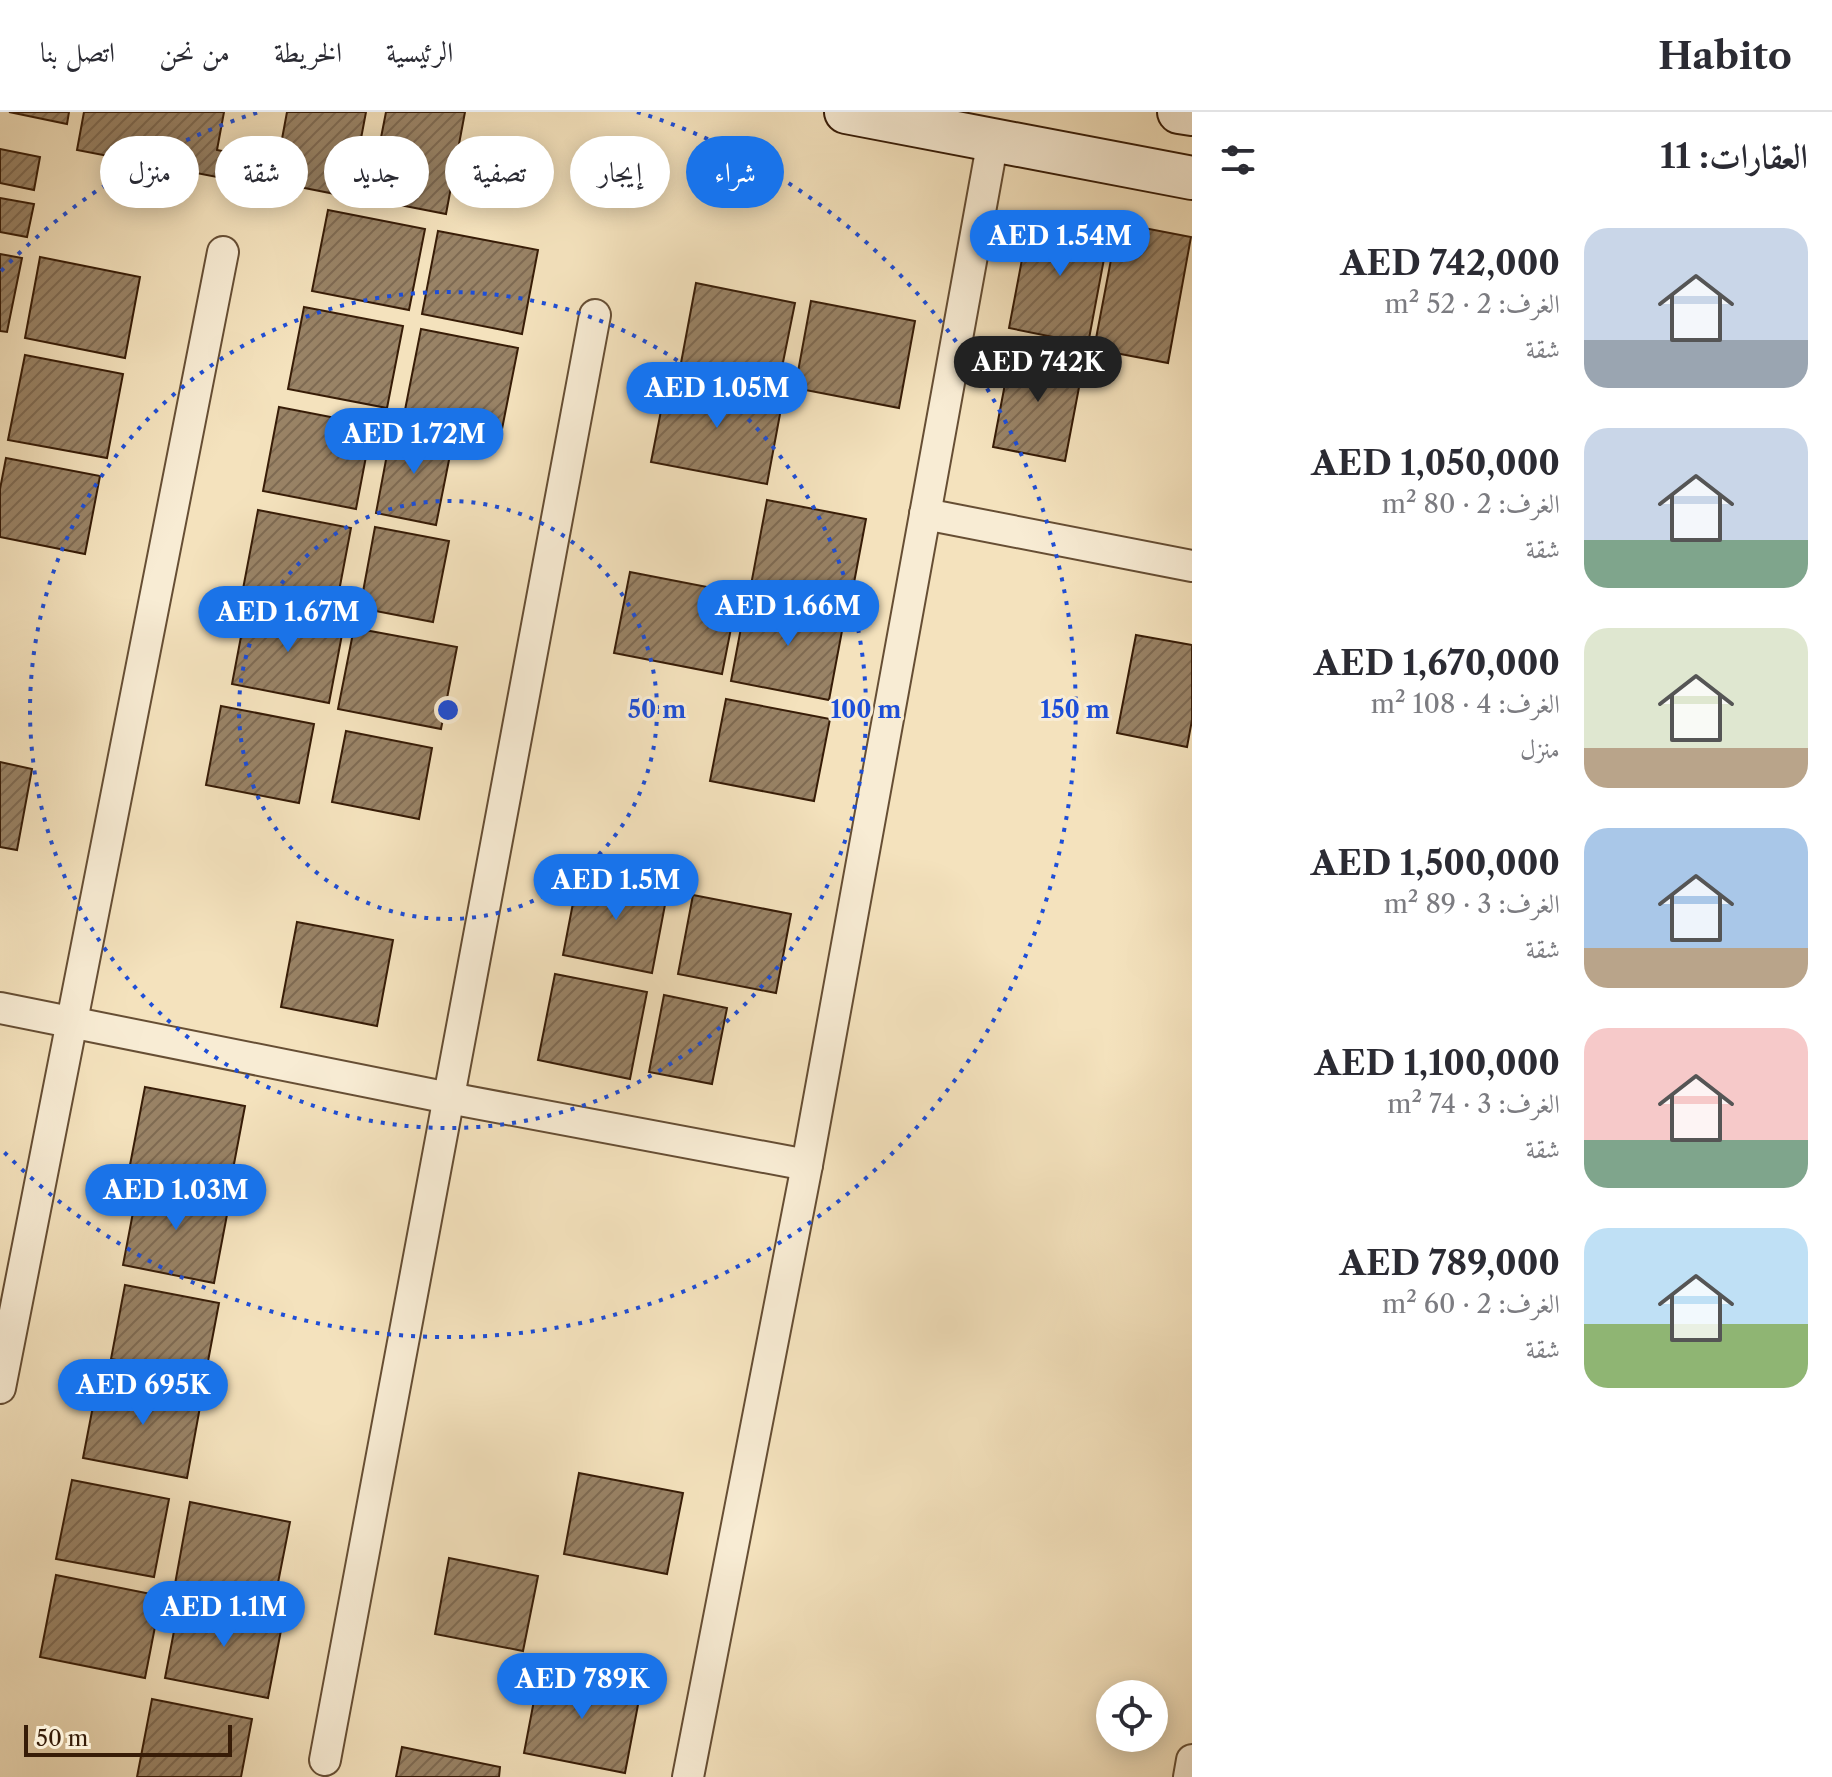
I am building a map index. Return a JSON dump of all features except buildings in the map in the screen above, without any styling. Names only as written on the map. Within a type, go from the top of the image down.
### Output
[{"type":"main road","points":[[846,112],[1192,178]]},
{"type":"main road","points":[[1179,112],[1192,114]]},
{"type":"street","points":[[688,1777],[807,1165],[993,140]]},
{"type":"street","points":[[0,1388],[223,252]]},
{"type":"street","points":[[325,1760],[595,315]]},
{"type":"street","points":[[925,514],[1192,566]]},
{"type":"street","points":[[0,1008],[449,1098],[807,1165]]},
{"type":"street","points":[[1189,1777],[1192,1760]]}]
